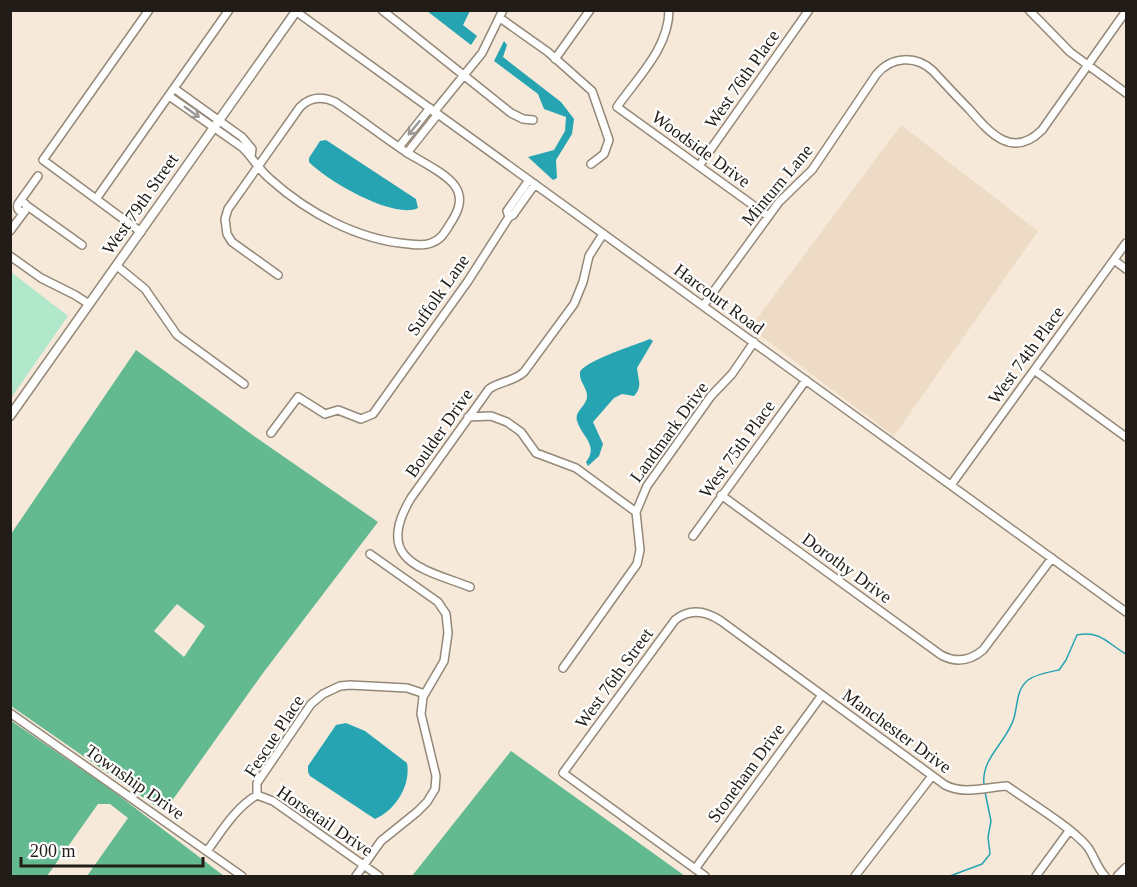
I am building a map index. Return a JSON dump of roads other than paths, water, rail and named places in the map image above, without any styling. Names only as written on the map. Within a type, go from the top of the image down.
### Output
[{"type":"main road","name":"West 79th Street","points":[[10,416],[296,11]]},
{"type":"main road","points":[[1118,876],[1126,868]]},
{"type":"street","points":[[141,232],[43,160],[149,10]]},
{"type":"street","points":[[96,199],[229,10]]},
{"type":"street","points":[[382,10],[514,115],[523,120],[533,120]]},
{"type":"street","points":[[399,147],[465,76],[487,46],[503,10]]},
{"type":"street","points":[[555,59],[590,10]]},
{"type":"street","name":"Woodside Drive","points":[[669,10],[669,20],[662,43],[617,107],[768,216]]},
{"type":"street","name":"West 76th Place","points":[[699,166],[809,10]]},
{"type":"street","points":[[1029,10],[1060,43],[1126,93]]},
{"type":"street","name":"Harcourt Road","points":[[296,11],[1126,612]]},
{"type":"street","points":[[1088,66],[1126,11]]},
{"type":"street","points":[[500,18],[555,59],[592,91],[608,132],[607,149],[598,160],[591,164]]},
{"type":"street","name":"Minturn Lane","points":[[703,306],[779,202],[809,173],[879,71],[888,64],[898,60],[916,60],[929,67],[988,131],[1000,139],[1019,142],[1030,139],[1040,132],[1088,66]]},
{"type":"street","points":[[175,89],[217,124]]},
{"type":"street","points":[[169,96],[248,142],[252,149],[251,156],[259,165],[271,181],[314,211],[350,229],[377,239],[397,243],[428,244],[440,238],[455,216],[460,199],[453,183],[335,102],[325,98],[308,101],[300,107],[259,165],[228,209],[225,225],[232,242],[278,275]]},
{"type":"street","points":[[407,153],[434,111]]},
{"type":"street","points":[[10,231],[19,207],[38,176]]},
{"type":"street","name":"Suffolk Lane","points":[[271,433],[298,397],[325,414],[340,410],[361,419],[373,414],[468,281],[508,217],[507,211],[532,182]]},
{"type":"street","points":[[19,207],[82,245]]},
{"type":"street","name":"Boulder Drive","points":[[470,587],[423,569],[405,556],[399,547],[398,530],[408,503],[490,387],[516,378],[524,372],[571,309],[579,293],[590,254],[603,234]]},
{"type":"street","name":"West 74th Place","points":[[951,485],[1126,243]]},
{"type":"street","points":[[10,256],[41,278],[71,292],[89,304]]},
{"type":"street","points":[[1114,260],[1126,269]]},
{"type":"street","points":[[117,266],[143,286],[180,338],[244,384]]},
{"type":"street","name":"Landmark Drive","points":[[563,669],[637,564],[640,550],[636,512],[647,486],[710,398],[732,374],[754,342]]},
{"type":"street","points":[[1034,370],[1126,437]]},
{"type":"street","name":"West 75th Place","points":[[693,536],[806,380]]},
{"type":"street","points":[[468,417],[491,416],[510,423],[521,432],[537,453],[576,468],[636,512]]},
{"type":"street","name":"Dorothy Drive","points":[[722,495],[941,655],[957,660],[971,658],[983,650],[1052,558]]},
{"type":"street","points":[[356,876],[381,841],[417,812],[435,789],[436,776],[420,714],[425,694],[444,661],[448,633],[446,614],[438,602],[370,554]]},
{"type":"street","name":"Manchester Drive","points":[[697,612],[711,615],[721,621],[953,789],[979,790],[1006,786],[1086,845],[1105,876]]},
{"type":"street","name":"West 76th Street","points":[[695,869],[563,773],[675,620],[682,615],[697,612]]},
{"type":"street","name":"Fescue Place","points":[[256,795],[257,783],[311,704],[323,694],[340,686],[350,685],[407,688],[425,694]]},
{"type":"street","name":"Stoneham Drive","points":[[695,869],[822,695]]},
{"type":"street","name":"Township Drive","points":[[10,712],[242,876]]},
{"type":"street","points":[[855,876],[932,776]]},
{"type":"street","name":"Horsetail Drive","points":[[207,851],[234,814],[245,802],[256,795],[273,801],[379,876]]},
{"type":"street","points":[[1036,876],[1069,831]]},
{"type":"street","points":[[695,869],[705,876]]},
{"type":"water","points":[[427,11],[470,11],[463,25],[477,36],[471,45]]},
{"type":"water","points":[[504,41],[507,45],[503,57],[561,102],[574,119],[572,134],[556,160],[557,178],[553,180],[528,157],[554,150],[565,131],[566,117],[544,109],[538,94],[494,61]]},
{"type":"water","points":[[326,140],[416,199],[418,208],[407,210],[377,203],[345,188],[318,170],[309,162],[309,158],[320,141]]},
{"type":"water","points":[[650,339],[653,341],[637,368],[639,383],[637,392],[634,396],[622,394],[614,398],[593,422],[603,444],[599,456],[588,466],[586,462],[590,456],[590,446],[577,421],[577,414],[587,399],[587,392],[580,373],[599,359]]},
{"type":"water","points":[[346,723],[365,731],[407,763],[407,780],[400,796],[389,810],[375,819],[310,776],[308,772],[308,766],[336,725]]},
{"type":"waterway","points":[[984,784],[986,766],[1011,727],[1021,688],[1035,676],[1059,670],[1077,635],[1098,636],[1126,654]]},
{"type":"waterway","points":[[950,876],[982,864],[990,854],[988,837],[991,821],[985,792]]}]
